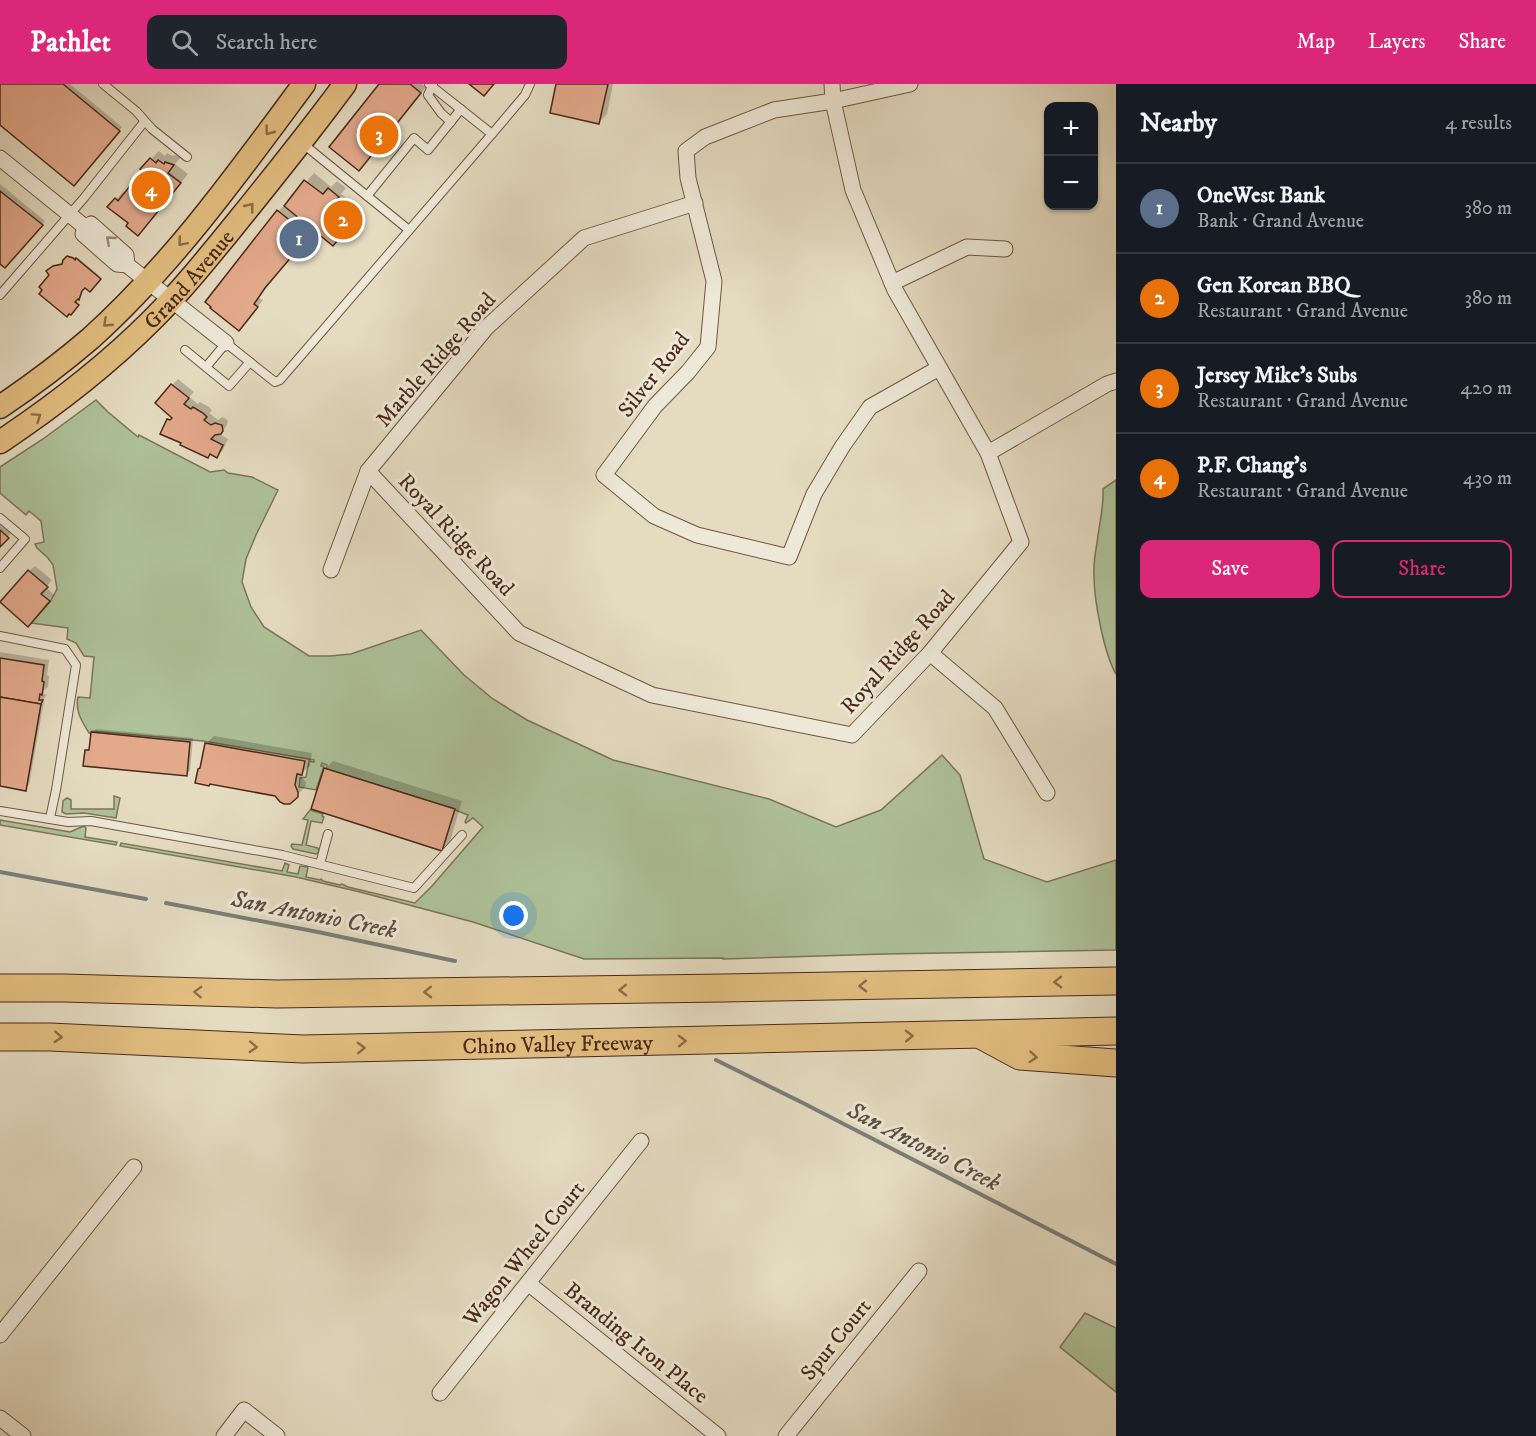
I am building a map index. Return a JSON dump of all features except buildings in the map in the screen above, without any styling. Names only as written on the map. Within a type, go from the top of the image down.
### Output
[{"type":"highway","points":[[0,975],[38,978],[64,988]]},
{"type":"highway","points":[[0,988],[277,994],[1116,981]]},
{"type":"highway","name":"Chino Valley Freeway","points":[[0,1037],[50,1037],[303,1049],[1116,1031]]},
{"type":"highway","points":[[980,1035],[1020,1056],[1116,1064]]},
{"type":"main road","name":"Grand Avenue","points":[[0,407],[80,347],[120,311],[209,208],[304,84]]},
{"type":"main road","name":"Grand Avenue","points":[[0,442],[59,401],[95,372],[172,300],[260,194],[345,84]]},
{"type":"street","name":"Royal Ridge Road","points":[[368,471],[519,633],[652,695],[852,735],[930,653],[1022,542],[988,453],[892,283],[853,190],[833,101],[832,84]]},
{"type":"street","points":[[833,101],[910,84]]},
{"type":"street","name":"Silver Road","points":[[833,101],[774,110],[705,137],[686,151],[688,178],[714,281],[708,347],[688,372],[655,406],[604,475],[654,516],[697,535],[789,557],[814,494],[842,447],[870,407],[939,368]]},
{"type":"street","points":[[0,159],[85,227],[83,234],[117,264],[127,265],[226,343]]},
{"type":"street","name":"Marble Ridge Road","points":[[331,570],[368,471],[486,328],[584,238],[695,203]]},
{"type":"street","points":[[892,283],[967,247],[1005,249]]},
{"type":"street","points":[[988,453],[1116,381]]},
{"type":"street","points":[[930,653],[995,708],[1047,793]]},
{"type":"street","name":"Wagon Wheel Court","points":[[440,1393],[641,1141]]},
{"type":"street","points":[[0,1335],[134,1167]]},
{"type":"street","name":"Spur Court","points":[[786,1436],[919,1271]]},
{"type":"street","name":"Branding Iron Place","points":[[528,1283],[718,1436]]},
{"type":"street","points":[[224,1436],[244,1410],[277,1436]]},
{"type":"street","points":[[0,1418],[23,1436]]},
{"type":"lane","points":[[103,84],[187,157]]},
{"type":"lane","points":[[206,367],[226,343],[275,382],[280,380],[525,95],[530,84]]},
{"type":"lane","points":[[451,122],[428,95],[431,85],[492,134]]},
{"type":"lane","points":[[367,196],[414,138],[428,150],[461,109]]},
{"type":"lane","points":[[0,295],[69,215],[144,122]]},
{"type":"lane","points":[[300,142],[409,230]]},
{"type":"lane","points":[[185,350],[229,386],[250,362]]},
{"type":"lane","points":[[0,518],[25,539],[0,567]]},
{"type":"lane","points":[[0,636],[66,649],[76,665],[50,818]]},
{"type":"lane","points":[[0,811],[68,822],[91,822],[166,833],[282,855],[414,888],[462,835]]},
{"type":"lane","points":[[320,864],[328,834]]},
{"type":"green space","points":[[96,400],[138,437],[139,435],[210,472],[224,470],[228,473],[252,477],[278,490],[246,559],[242,582],[251,607],[264,627],[309,656],[351,654],[421,630],[464,675],[493,699],[527,720],[613,760],[769,799],[836,827],[881,810],[942,755],[960,775],[984,859],[1047,882],[1116,860],[1116,950],[723,959],[584,959],[473,922],[360,892],[296,877],[120,846],[121,843],[282,871],[285,863],[289,865],[287,872],[298,874],[300,866],[308,867],[306,877],[415,903],[483,827],[473,818],[466,823],[468,815],[455,809],[326,769],[327,765],[322,763],[321,766],[324,766],[316,790],[299,787],[300,778],[306,777],[309,761],[314,762],[314,760],[203,741],[92,731],[91,734],[89,733],[80,716],[77,702],[78,697],[90,698],[94,657],[84,656],[76,643],[67,639],[68,628],[31,623],[50,602],[57,589],[53,565],[35,544],[44,542],[41,521],[29,511],[26,515],[0,493],[0,467]]},
{"type":"green space","points":[[1116,480],[1116,674],[1100,626],[1094,572],[1103,489]]},
{"type":"green space","points":[[114,796],[120,798],[116,818],[62,812],[63,801],[67,798],[71,800],[71,809],[114,809]]},
{"type":"green space","points":[[310,810],[323,814],[324,817],[322,823],[311,821],[306,845],[318,848],[319,852],[316,854],[293,849],[291,846],[292,844],[302,845],[308,820],[303,819]]},
{"type":"green space","points":[[0,820],[70,832],[84,826],[86,828],[85,837],[117,842],[116,845],[0,825]]},
{"type":"green space","points":[[1085,1313],[1116,1328],[1116,1392],[1060,1347]]},
{"type":"waterway","name":"San Antonio Creek","points":[[0,872],[146,899]]},
{"type":"waterway","name":"San Antonio Creek","points":[[166,903],[455,961]]},
{"type":"waterway","name":"San Antonio Creek","points":[[716,1060],[1116,1264]]},
{"type":"place","name":"Jersey Mike's Subs","points":[[379,135]]},
{"type":"place","name":"P.F. Chang's","points":[[151,190]]},
{"type":"place","name":"Gen Korean BBQ","points":[[343,220]]},
{"type":"place","name":"OneWest Bank","points":[[299,239]]}]
